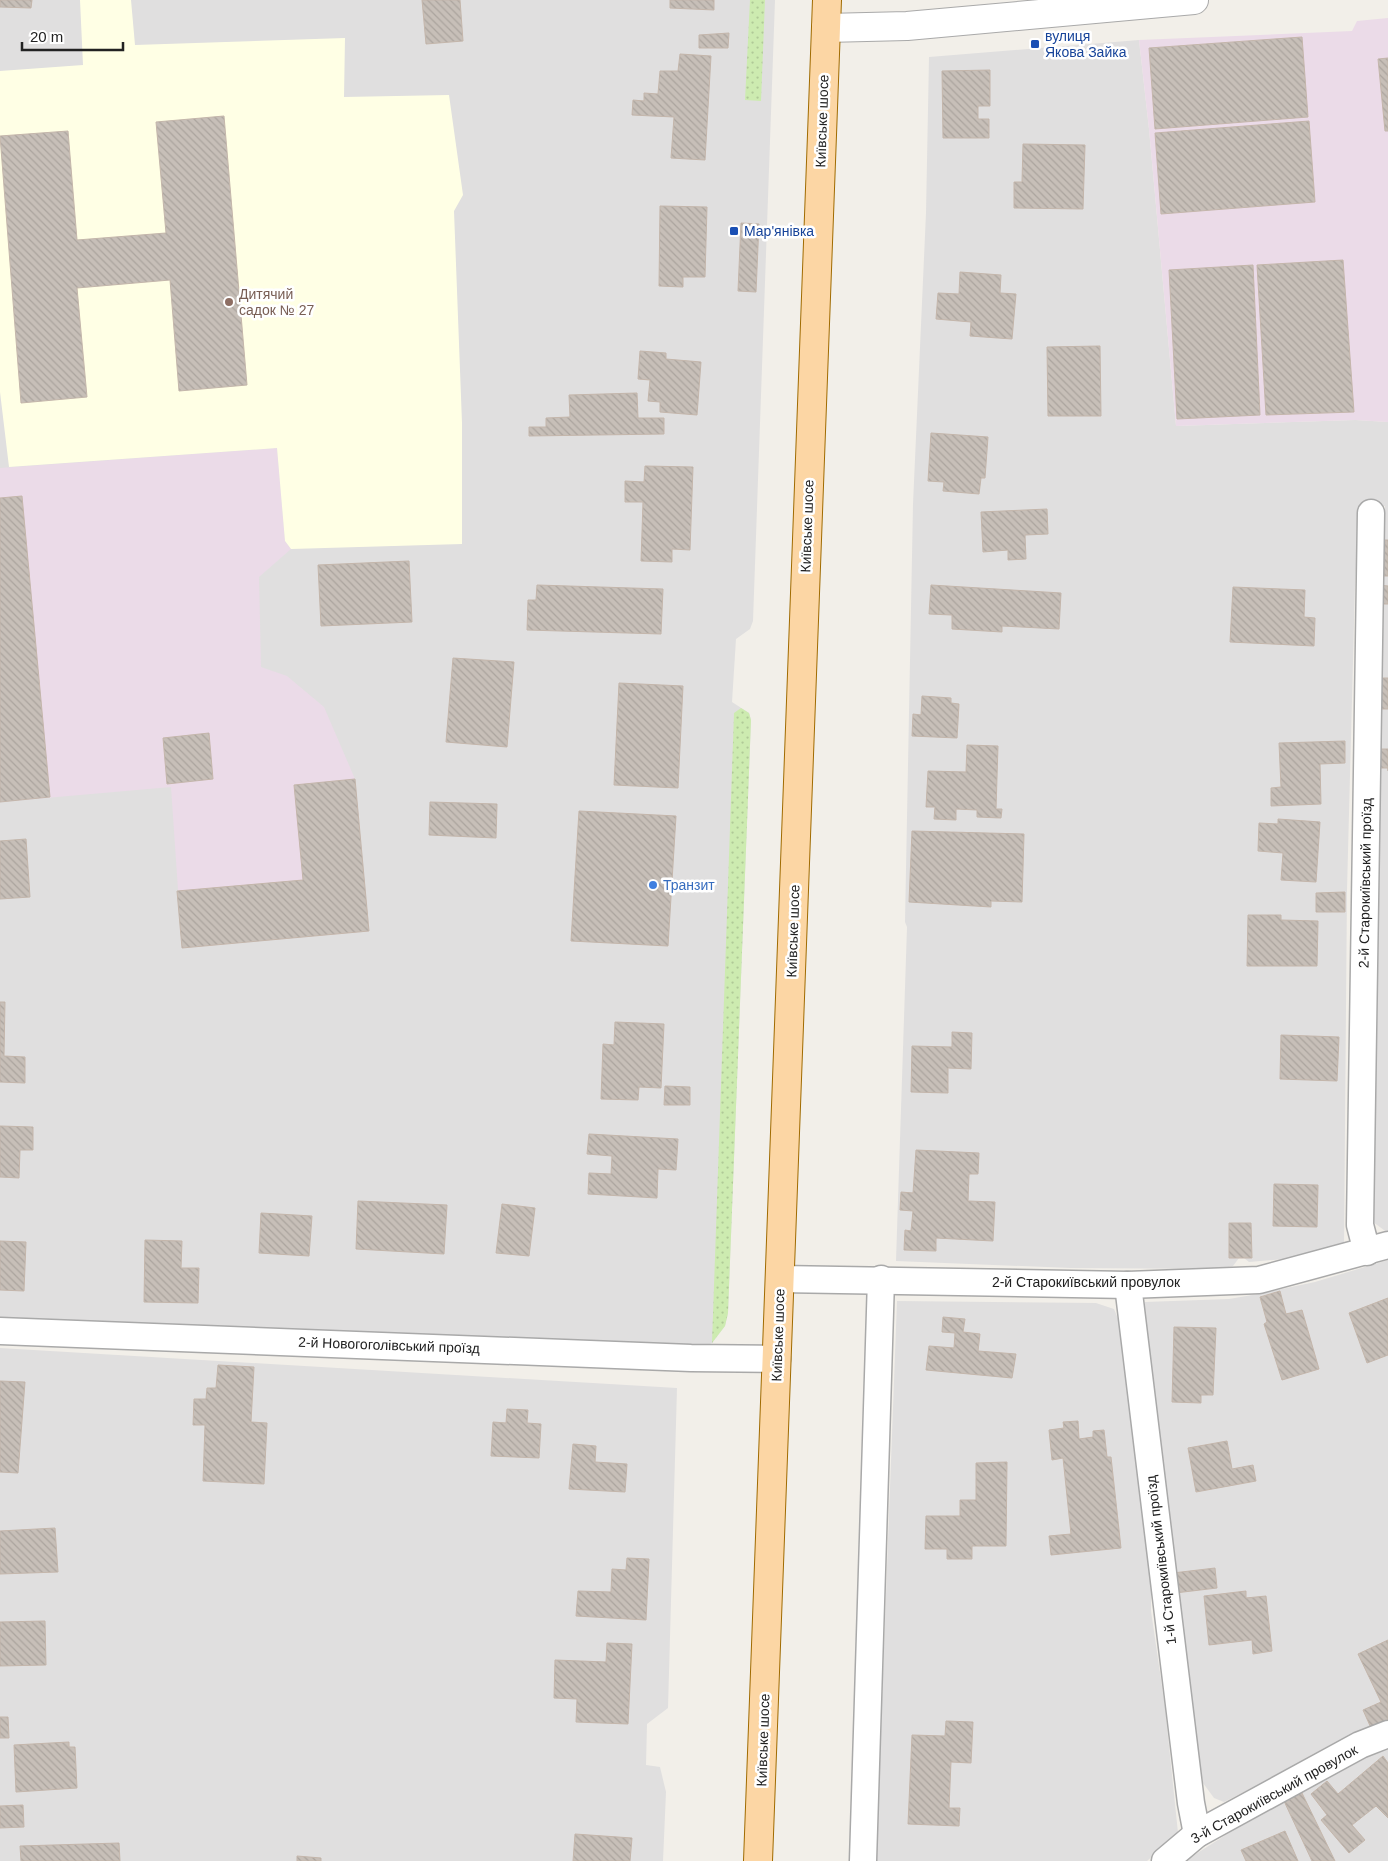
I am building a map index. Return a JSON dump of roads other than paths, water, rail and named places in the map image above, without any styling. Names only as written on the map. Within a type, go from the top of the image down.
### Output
[{"type":"main road","name":"Київське шосе","points":[[758,1861],[827,0]]},
{"type":"street","points":[[826,28],[907,26],[1194,0]]},
{"type":"street","name":"2-й Старокиївський проїзд","points":[[1371,513],[1360,1225],[1378,1249]]},
{"type":"street","name":"2-й Старокиївський провулок","points":[[780,1279],[880,1279],[1128,1285],[1259,1280],[1378,1249]]},
{"type":"street","points":[[863,1861],[880,1279]]},
{"type":"street","name":"1-й Старокиївський проїзд","points":[[1128,1285],[1189,1793],[1197,1834]]},
{"type":"street","name":"2-й Новогоголівський проїзд","points":[[0,1331],[691,1358],[777,1359]]},
{"type":"street","name":"3-й Старокиївський провулок","points":[[1165,1861],[1197,1834],[1360,1745],[1388,1734]]},
{"type":"place","name":"вулиця Якова Зайка","points":[[1035,44]]},
{"type":"place","name":"Мар'янівка","points":[[734,231]]},
{"type":"place","name":"Дитячий садок № 27","points":[[229,302]]},
{"type":"place","name":"Транзит","points":[[653,885]]}]
